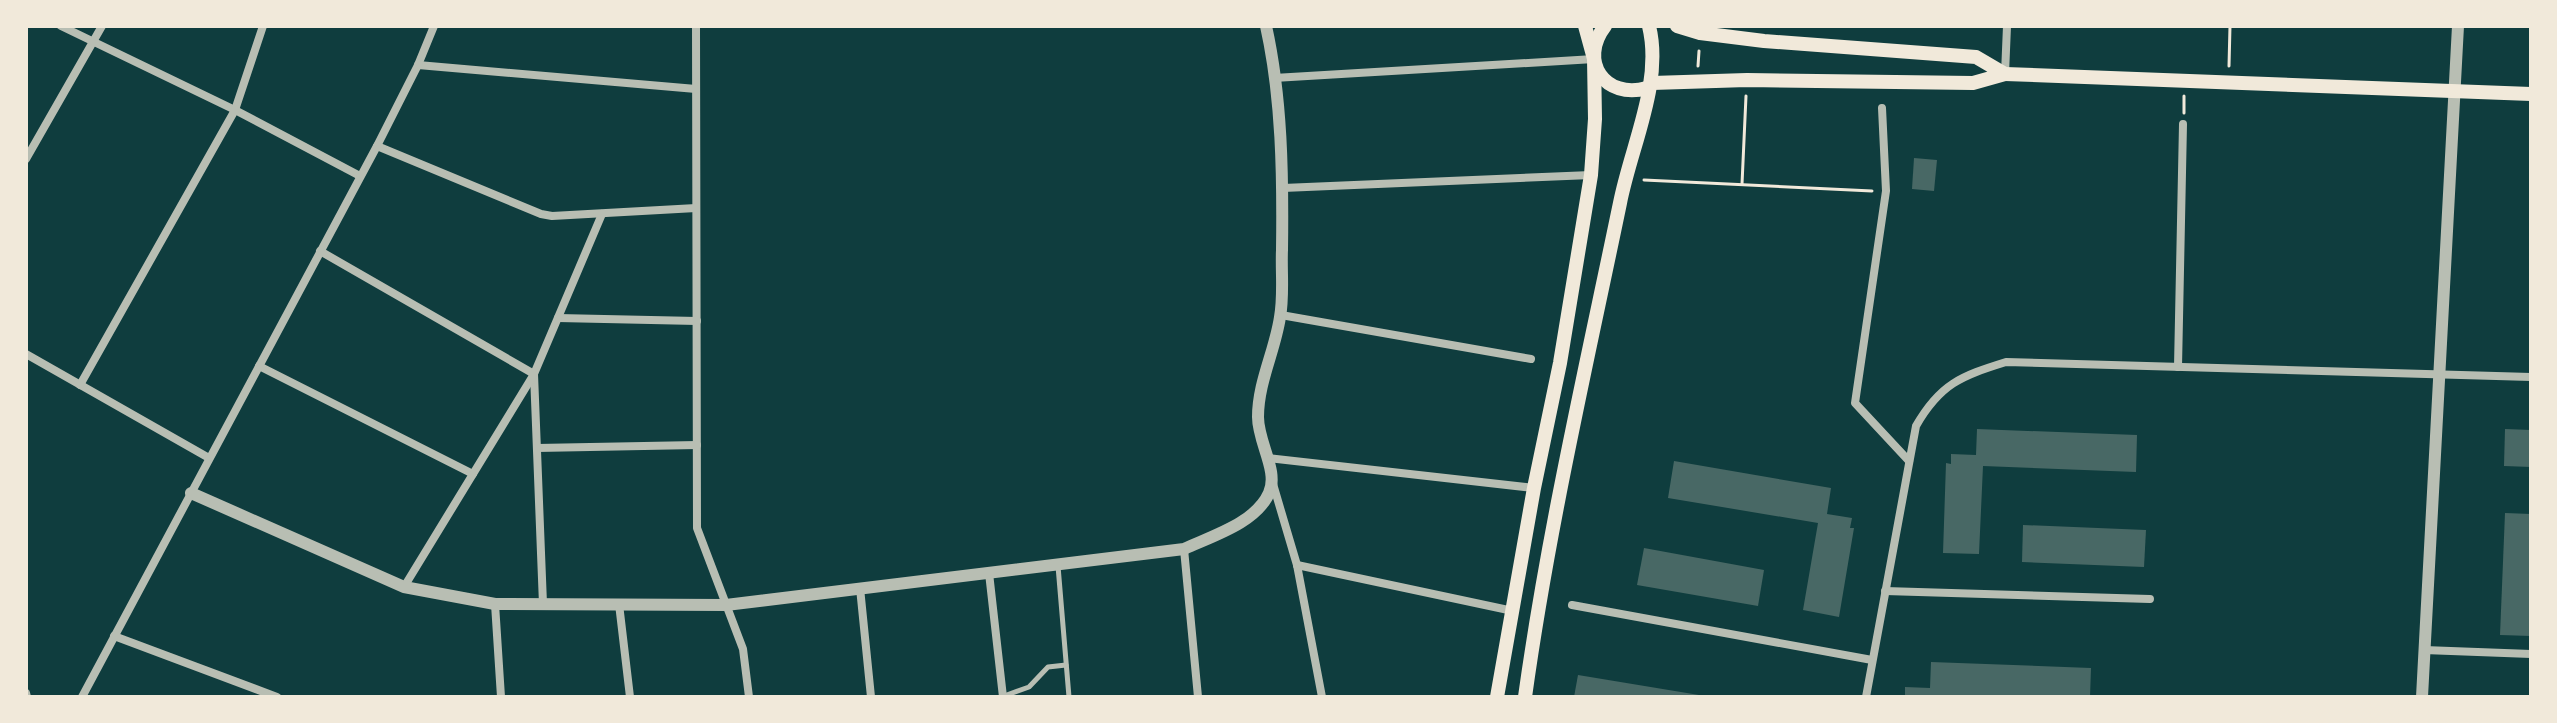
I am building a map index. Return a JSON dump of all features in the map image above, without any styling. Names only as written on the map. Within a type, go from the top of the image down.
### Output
[{"type":"main road","points":[[1585,26],[1594,59],[1604,80],[1625,91],[1647,88],[1652,83],[1747,80],[1973,83],[2005,74],[2531,94]]},
{"type":"main road","points":[[1497,697],[1560,363],[1591,175],[1595,119],[1594,59],[1597,36],[1605,26]]},
{"type":"main road","points":[[1525,697],[1539,597],[1622,191],[1652,83],[1653,52],[1649,26]]},
{"type":"main road","points":[[1677,26],[1700,33],[1764,41],[1976,57],[2005,74]]},
{"type":"street","points":[[61,26],[235,110],[360,176]]},
{"type":"street","points":[[26,159],[102,26]]},
{"type":"street","points":[[80,385],[235,110],[263,26]]},
{"type":"street","points":[[82,697],[377,146],[434,26]]},
{"type":"street","points":[[696,26],[697,528],[743,649],[749,697]]},
{"type":"street","points":[[1266,26],[1274,78],[1283,188],[1281,315],[1261,386],[1259,432],[1297,565],[1322,697]]},
{"type":"street","points":[[2005,74],[2007,26]]},
{"type":"street","points":[[2422,697],[2458,26]]},
{"type":"street","points":[[1274,78],[1594,59]]},
{"type":"street","points":[[418,65],[696,89]]},
{"type":"street","points":[[1882,108],[1886,191],[1855,403],[1909,461]]},
{"type":"street","points":[[2178,367],[2183,124]]},
{"type":"street","points":[[377,146],[541,214],[561,216],[696,208]]},
{"type":"street","points":[[1283,188],[1591,175]]},
{"type":"street","points":[[404,587],[534,374],[602,214]]},
{"type":"street","points":[[320,251],[534,374]]},
{"type":"street","points":[[1281,315],[1531,359]]},
{"type":"street","points":[[558,318],[697,321]]},
{"type":"street","points":[[26,354],[209,458]]},
{"type":"street","points":[[1866,697],[1916,426],[1929,403],[1950,384],[2006,362],[2531,377]]},
{"type":"street","points":[[259,366],[473,474]]},
{"type":"street","points":[[534,374],[543,604]]},
{"type":"street","points":[[537,448],[697,445]]},
{"type":"street","points":[[1267,458],[1534,488]]},
{"type":"street","points":[[191,493],[404,587],[495,604],[726,605],[1184,549],[1258,510],[1269,494],[1272,481]]},
{"type":"street","points":[[1184,549],[1198,697]]},
{"type":"street","points":[[1297,565],[1513,611]]},
{"type":"street","points":[[989,573],[1003,697]]},
{"type":"street","points":[[860,588],[871,697]]},
{"type":"street","points":[[1885,591],[2150,599]]},
{"type":"street","points":[[495,604],[501,697]]},
{"type":"street","points":[[619,604],[630,697]]},
{"type":"street","points":[[1572,605],[1872,660]]},
{"type":"street","points":[[114,636],[277,697]]},
{"type":"street","points":[[2424,650],[2531,654]]},
{"type":"lane","points":[[1058,565],[1069,697]]},
{"type":"lane","points":[[1003,697],[1029,687],[1048,667],[1066,665]]},
{"type":"path","points":[[2228,82],[2230,26]]},
{"type":"path","points":[[1698,66],[1699,47]]},
{"type":"path","points":[[1742,184],[1747,80]]},
{"type":"path","points":[[2183,124],[2184,80]]},
{"type":"path","points":[[1640,180],[1886,191]]},
{"type":"building","points":[[1914,158],[1937,160],[1934,191],[1912,189]]},
{"type":"building","points":[[1977,429],[2137,435],[2136,472],[1983,466],[1979,554],[1943,553],[1946,463],[1951,464],[1951,454],[1976,455]]},
{"type":"building","points":[[2505,429],[2531,430],[2531,467],[2504,466]]},
{"type":"building","points":[[1674,461],[1831,488],[1827,514],[1852,518],[1850,528],[1854,528],[1839,617],[1803,610],[1818,523],[1668,498]]},
{"type":"building","points":[[2505,513],[2531,514],[2531,636],[2500,635]]},
{"type":"building","points":[[2023,525],[2146,530],[2144,567],[2022,562]]},
{"type":"building","points":[[1644,548],[1764,570],[1758,606],[1637,585]]},
{"type":"building","points":[[1931,662],[2091,668],[2090,697],[1905,697],[1905,687],[1930,688]]},
{"type":"building","points":[[1578,675],[1699,695],[1699,697],[1574,697]]}]
